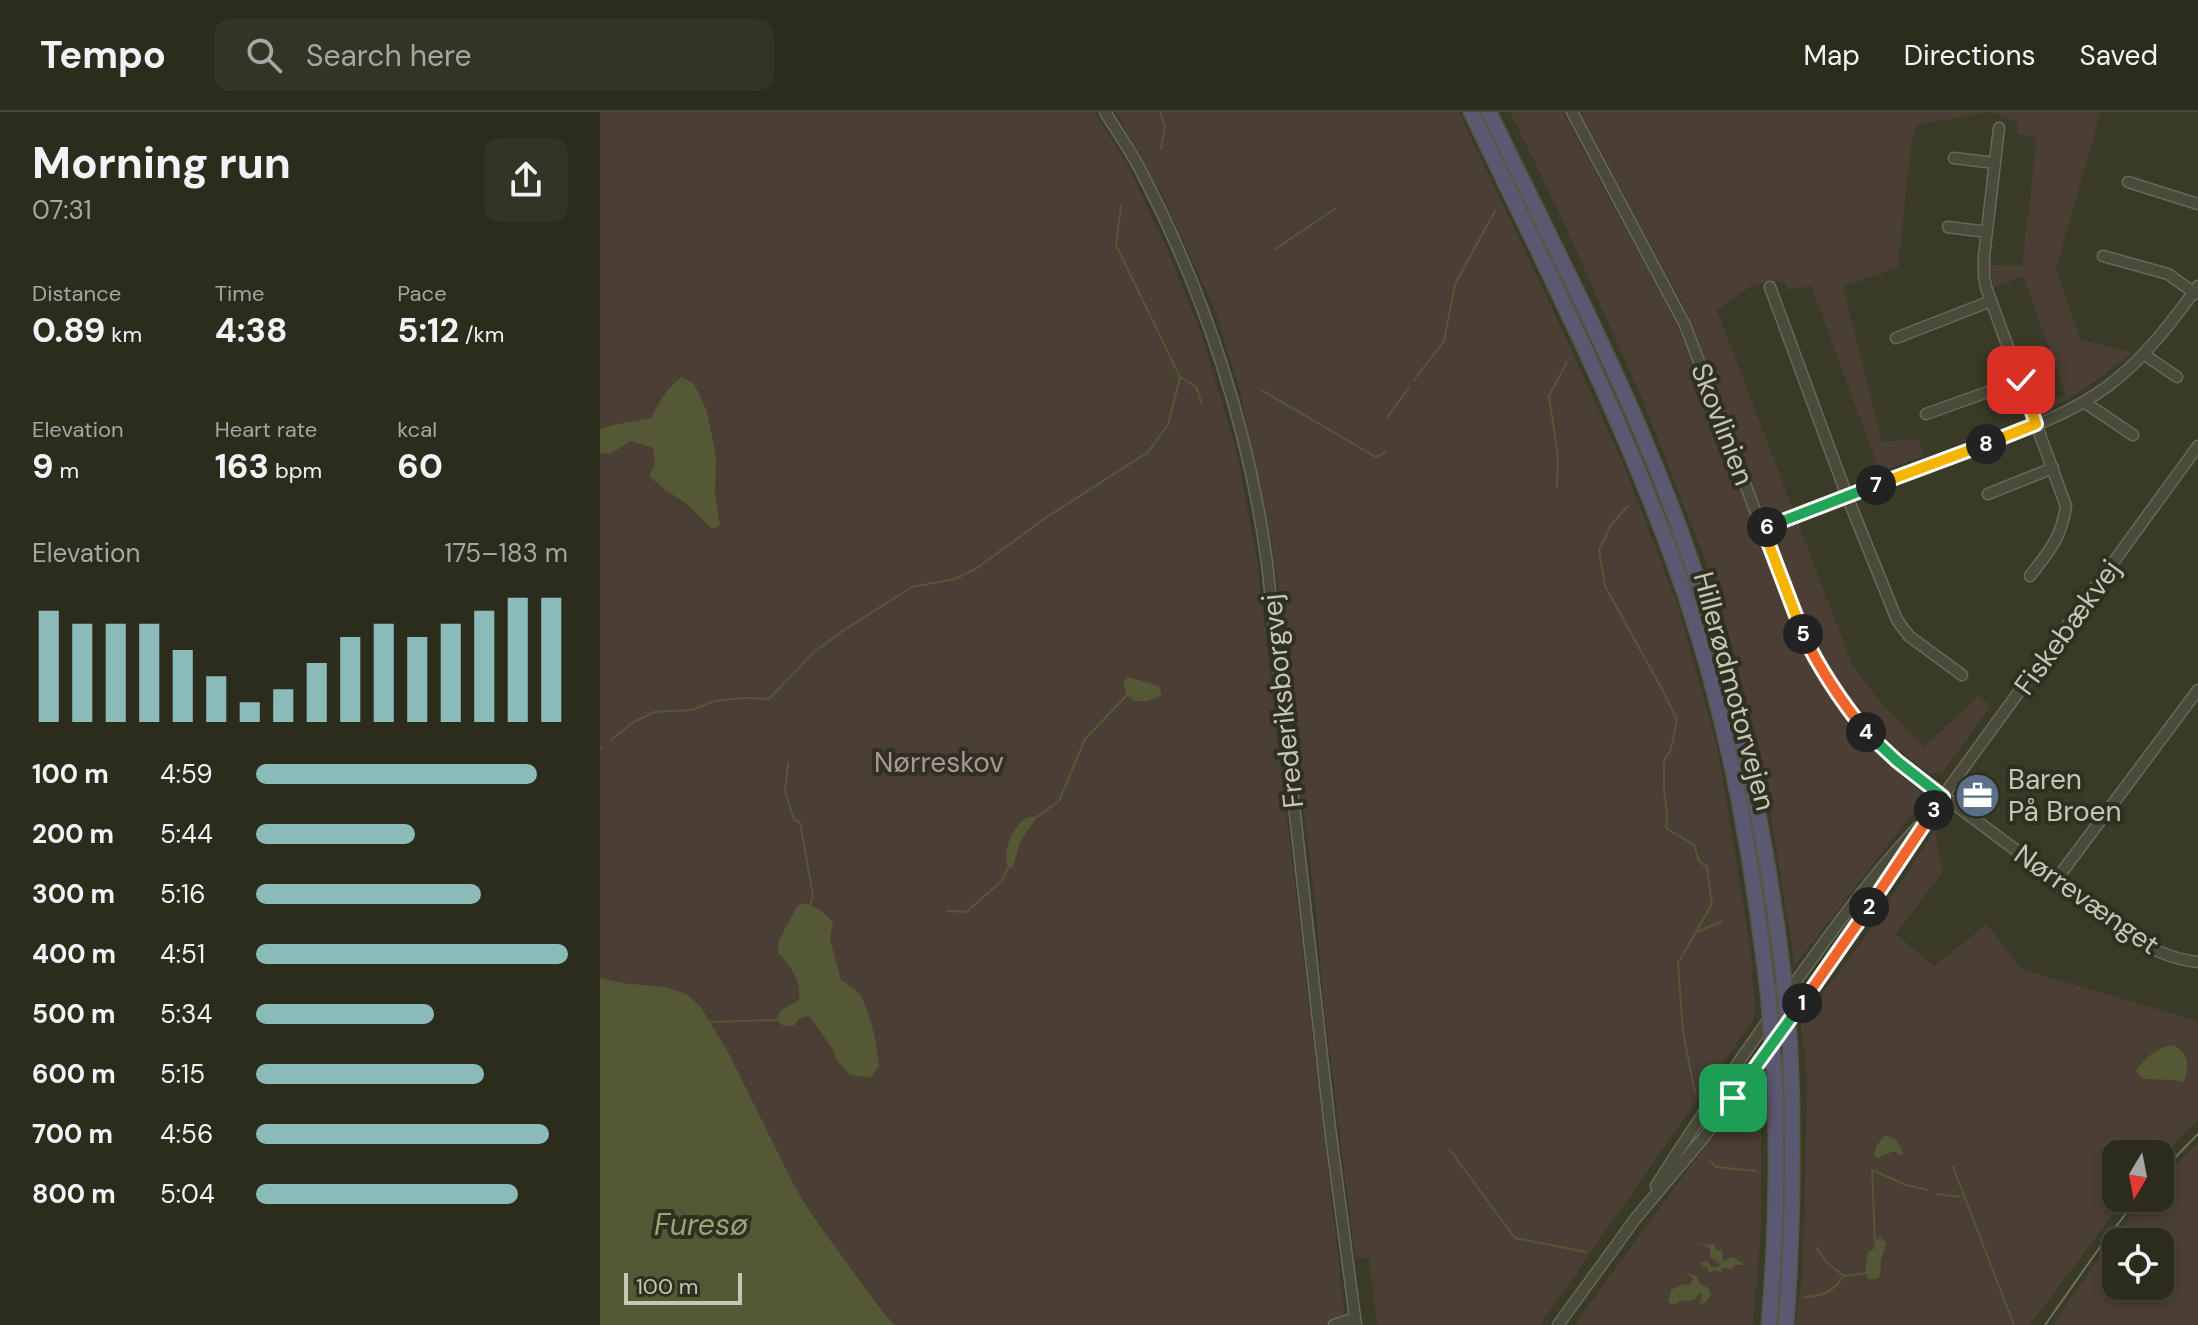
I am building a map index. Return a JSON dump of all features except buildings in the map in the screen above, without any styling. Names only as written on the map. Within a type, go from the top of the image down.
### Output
[{"type":"highway","name":"Hillerødmotorvejen","points":[[1471,112],[1644,483],[1710,674],[1742,809],[1756,889],[1768,992],[1777,1160],[1769,1325]]},
{"type":"highway","name":"Hillerødmotorvejen","points":[[1489,112],[1626,398],[1676,519],[1730,685],[1759,809],[1773,886],[1790,1046],[1793,1162],[1786,1325]]},
{"type":"street","name":"Frederiksborgvej","points":[[1105,112],[1142,173],[1196,292],[1233,402],[1258,507],[1267,563],[1342,1233],[1356,1323],[1334,1325]]},
{"type":"street","name":"Skovlinien","points":[[1572,112],[1685,325],[1800,629],[1821,670],[1870,737],[1943,797]]},
{"type":"street","points":[[1999,128],[1984,276],[2066,506],[2062,530],[2056,542],[2030,576]]},
{"type":"street","points":[[1954,158],[1995,163]]},
{"type":"street","points":[[2128,182],[2198,204]]},
{"type":"street","points":[[1948,227],[1987,232]]},
{"type":"street","points":[[1763,529],[2036,424],[2084,402],[2110,385],[2145,355],[2197,291],[2168,274],[2103,256]]},
{"type":"street","points":[[1770,287],[1847,496],[1897,620],[1909,636],[1962,675]]},
{"type":"street","points":[[1896,338],[1991,301]]},
{"type":"street","points":[[2145,355],[2177,377]]},
{"type":"street","points":[[1926,414],[2021,380]]},
{"type":"street","points":[[2084,402],[2133,435]]},
{"type":"street","name":"Fiskebækvej","points":[[1558,1325],[1636,1218],[1707,1105],[1818,950],[1897,849],[1943,797],[2198,446]]},
{"type":"street","points":[[1988,494],[2053,468]]},
{"type":"street","points":[[2056,880],[2198,690]]},
{"type":"street","name":"Nørrevænget","points":[[1943,797],[2146,947],[2198,962]]},
{"type":"street","name":"Fiskebækvej","points":[[1636,1218],[1733,1098],[1893,874],[1935,807]]},
{"type":"green space","name":"Nørreskov","points":[[600,112],[1095,112],[1129,168],[1166,247],[1200,330],[1236,448],[1257,560],[1346,1325],[895,1325],[815,1219],[795,1187],[726,1048],[700,1006],[665,987],[600,978]]},
{"type":"green space","points":[[1116,112],[1459,112],[1623,463],[1677,603],[1718,749],[1751,954],[1755,1017],[1540,1325],[1377,1325],[1369,1259],[1355,1257],[1324,1007],[1315,899],[1274,556],[1266,512],[1239,388],[1214,307],[1162,195]]},
{"type":"green space","points":[[1510,112],[1563,112],[1676,323],[1800,645],[1854,725],[1923,793],[1912,814],[1795,965],[1760,750],[1716,588],[1644,403],[1561,216]]},
{"type":"green space","points":[[1580,112],[1991,112],[1916,125],[1898,267],[1843,287],[1882,442],[1919,439],[1924,456],[1880,472],[1811,286],[1788,290],[1784,282],[1764,282],[1748,288],[1717,310],[1852,664],[1879,701],[1924,747],[1978,696],[1991,706],[1942,773],[1929,774],[1867,720],[1849,698],[1819,649],[1806,624],[1688,315]]},
{"type":"green space","points":[[1991,112],[2101,112],[2056,269],[2081,340],[2132,352],[2088,386],[2040,414],[2037,407],[2066,395],[2023,276],[1993,287],[1990,265],[2022,266],[2037,138],[2017,134],[2018,123]]},
{"type":"green space","points":[[1935,830],[1943,872],[1896,934],[1934,966],[1987,924],[2021,969],[2198,1021],[2198,1120],[2174,1144],[2174,1140],[2102,1140],[2102,1212],[2115,1212],[2030,1325],[1795,1325],[1803,1271],[1807,1080],[1801,1021],[1865,937]]},
{"type":"green space","points":[[1754,1087],[1760,1089],[1761,1101],[1761,1227],[1753,1325],[1574,1325],[1694,1161]]},
{"type":"green space","points":[[2198,1142],[2198,1325],[2053,1325],[2102,1254],[2102,1300],[2174,1300],[2174,1228],[2121,1228],[2134,1212],[2174,1212],[2174,1167]]},
{"type":"water","points":[[682,377],[694,384],[707,411],[716,457],[715,495],[720,525],[712,529],[687,504],[649,476],[655,464],[653,448],[631,441],[610,454],[600,453],[600,429],[651,418],[668,390]]},
{"type":"water","points":[[1128,677],[1159,686],[1162,695],[1148,701],[1134,701],[1127,695],[1123,682]]},
{"type":"water","points":[[1028,817],[1037,817],[1020,842],[1013,867],[1008,868],[1006,854],[1010,840],[1017,827]]},
{"type":"water","points":[[806,903],[833,922],[830,939],[841,980],[857,991],[869,1016],[879,1067],[870,1078],[850,1075],[809,1016],[800,1018],[793,1026],[784,1026],[776,1020],[781,1010],[799,1000],[797,979],[778,952],[779,940],[798,905]]},
{"type":"water","name":"Furesø","points":[[600,978],[665,987],[686,994],[700,1006],[726,1048],[795,1187],[815,1219],[895,1325],[600,1325]]},
{"type":"water","points":[[2171,1045],[2185,1056],[2187,1070],[2184,1082],[2143,1079],[2136,1071],[2140,1066],[2156,1051]]},
{"type":"water","points":[[1884,1136],[1896,1141],[1903,1153],[1900,1155],[1894,1151],[1877,1158],[1874,1154]]},
{"type":"water","points":[[1880,1237],[1886,1243],[1880,1274],[1877,1279],[1868,1279],[1868,1254]]},
{"type":"water","points":[[1699,1242],[1708,1246],[1714,1243],[1716,1251],[1722,1249],[1723,1261],[1733,1257],[1742,1265],[1710,1273],[1707,1266],[1700,1263],[1707,1261],[1711,1267],[1720,1264],[1710,1257],[1710,1249]]},
{"type":"water","points":[[1684,1272],[1697,1276],[1700,1284],[1710,1291],[1711,1295],[1705,1303],[1699,1304],[1702,1298],[1700,1292],[1694,1300],[1676,1304],[1668,1301],[1671,1290],[1684,1284],[1690,1285],[1693,1278]]},
{"type":"waterway","points":[[1160,112],[1165,125],[1161,149]]},
{"type":"waterway","points":[[1121,206],[1116,245],[1180,377]]},
{"type":"waterway","points":[[1274,250],[1336,208]]},
{"type":"waterway","points":[[1414,380],[1444,341],[1455,284],[1495,211]]},
{"type":"waterway","points":[[1557,487],[1558,457],[1549,396],[1567,362]]},
{"type":"waterway","points":[[611,740],[632,723],[654,712],[692,710],[715,701],[769,699],[813,653],[844,630],[912,587],[955,579],[977,568],[1044,519],[1148,452],[1168,425],[1180,377],[1196,387],[1202,404]]},
{"type":"waterway","points":[[1387,418],[1409,387]]},
{"type":"waterway","points":[[1263,391],[1376,457],[1386,452]]},
{"type":"waterway","points":[[1628,506],[1611,525],[1599,550],[1605,586],[1677,720],[1671,749],[1664,761],[1666,828],[1694,845],[1699,861],[1707,867],[1712,904],[1678,963],[1683,1032],[1695,1093]]},
{"type":"waterway","points":[[1037,817],[1059,801],[1085,739],[1127,695]]},
{"type":"waterway","points":[[788,763],[785,792],[794,820],[800,823],[813,895],[810,905]]},
{"type":"waterway","points":[[947,911],[966,912],[1002,881],[1008,868]]},
{"type":"waterway","points":[[1697,932],[1722,921]]},
{"type":"waterway","points":[[710,1022],[776,1020]]},
{"type":"waterway","points":[[1450,1150],[1515,1238],[1586,1252]]},
{"type":"waterway","points":[[1709,1160],[1716,1167],[1756,1171]]},
{"type":"waterway","points":[[1953,1167],[2014,1325]]},
{"type":"waterway","points":[[1875,1244],[1872,1170],[1906,1185],[1928,1190]]},
{"type":"waterway","points":[[1937,1194],[1960,1197]]},
{"type":"waterway","points":[[1816,1247],[1827,1263],[1844,1276],[1866,1273]]},
{"type":"waterway","points":[[1804,1297],[1826,1292],[1843,1277]]},
{"type":"tram line","points":[[2174,1159],[2198,1134]]},
{"type":"tram line","points":[[2045,1325],[2127,1212]]},
{"type":"place","name":"Baren På Broen","points":[[1977,795]]},
{"type":"route","points":[[1733,1098],[1833,960],[1943,797],[1870,737],[1833,689],[1800,629],[1763,529],[2036,424],[2021,380]]}]
